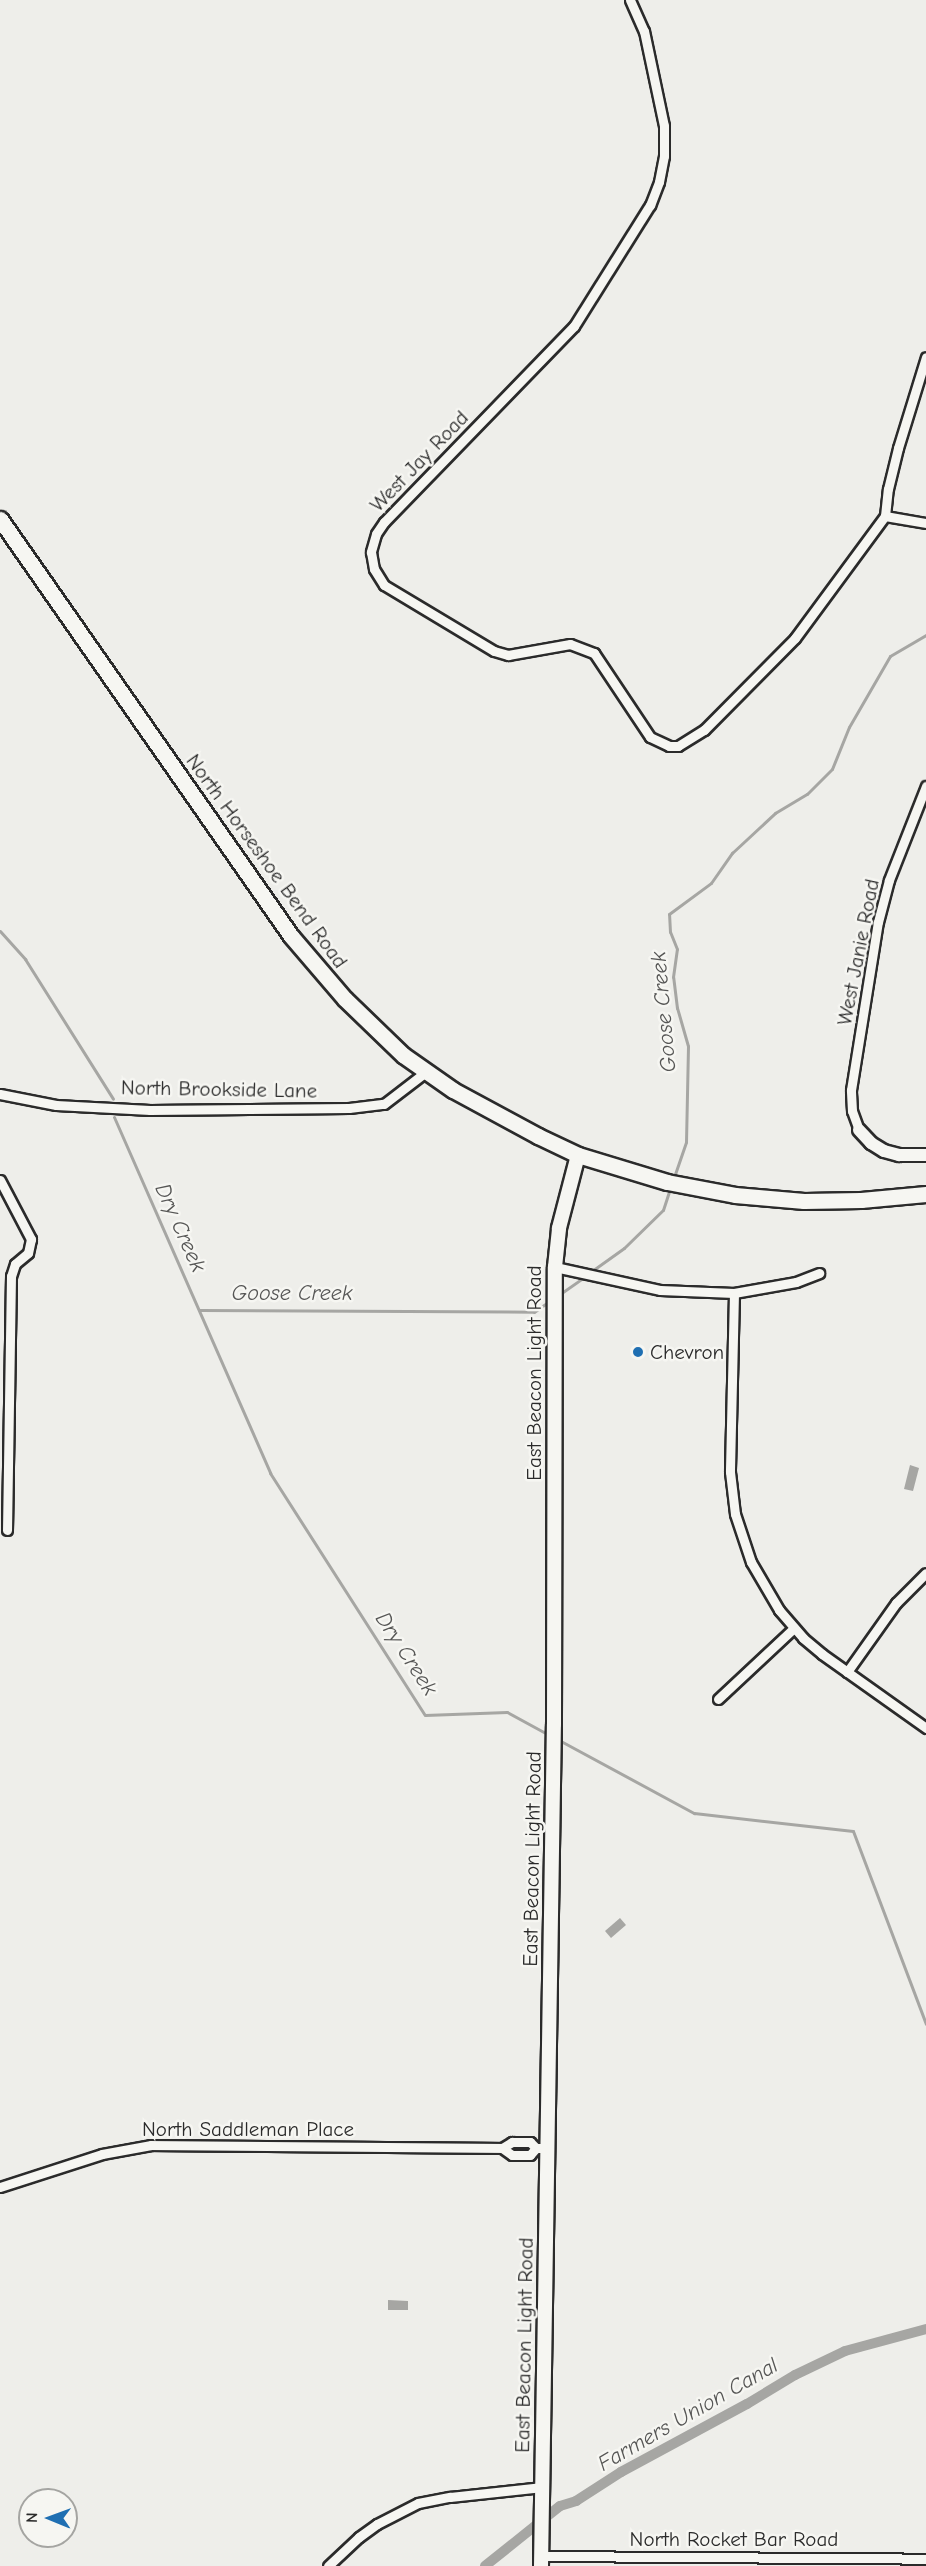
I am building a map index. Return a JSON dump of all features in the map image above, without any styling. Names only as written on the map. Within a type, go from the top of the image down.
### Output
[{"type":"highway","name":"North Horseshoe Bend Road","points":[[0,519],[314,965],[403,1055],[497,1115],[579,1155],[667,1182],[739,1196],[842,1201],[926,1194]]},
{"type":"main road","name":"East Beacon Light Road","points":[[542,2561],[542,2148],[553,1793],[555,1267],[559,1228],[579,1155]]},
{"type":"street","name":"West Jay Road","points":[[630,0],[644,31],[664,126],[664,156],[659,182],[650,205],[574,326],[384,522],[376,534],[371,552],[374,569],[384,585],[494,651],[508,655],[570,644],[594,653],[650,737],[669,746],[678,746],[704,730],[795,638],[885,516]]},
{"type":"street","points":[[926,357],[898,448],[888,489],[885,516],[926,524]]},
{"type":"street","name":"West Janie Road","points":[[859,1130],[852,1111],[851,1090],[878,922],[889,880],[926,786]]},
{"type":"street","name":"North Brookside Lane","points":[[0,1094],[56,1105],[150,1110],[349,1108],[384,1104],[427,1071]]},
{"type":"street","points":[[859,1130],[871,1143],[884,1151],[899,1155],[926,1155]]},
{"type":"street","points":[[0,1180],[31,1239],[28,1253],[15,1264],[11,1276],[7,1530]]},
{"type":"street","points":[[555,1267],[660,1290],[734,1293],[796,1282],[819,1273]]},
{"type":"street","points":[[734,1293],[730,1472],[732,1497],[751,1562],[762,1585],[794,1628],[847,1672],[926,1728]]},
{"type":"street","points":[[847,1672],[896,1603],[926,1573]]},
{"type":"street","points":[[718,1699],[794,1628]]},
{"type":"street","name":"North Saddleman Place","points":[[0,2187],[102,2154],[151,2145],[502,2148],[512,2142],[530,2142],[542,2148]]},
{"type":"street","points":[[328,2566],[358,2537],[377,2523],[418,2503],[450,2497],[542,2487]]},
{"type":"street","name":"North Rocket Bar Road","points":[[542,2561],[926,2559]]},
{"type":"shaded area","points":[[910,1465],[919,1468],[913,1491],[904,1489]]},
{"type":"shaded area","points":[[620,1918],[626,1925],[611,1938],[605,1931]]},
{"type":"shaded area","points":[[388,2300],[408,2301],[408,2310],[388,2310]]},
{"type":"waterway","name":"Goose Creek","points":[[674,1177],[686,1142],[688,1046],[677,1008],[673,977],[677,949],[670,932],[669,914],[711,883],[732,853],[775,813],[807,794],[832,769],[849,727],[890,656],[926,635]]},
{"type":"waterway","name":"Dry Creek","points":[[0,931],[25,959],[113,1099]]},
{"type":"waterway","name":"Dry Creek","points":[[114,1117],[270,1473],[425,1715],[507,1712],[549,1735]]},
{"type":"waterway","name":"Goose Creek","points":[[589,1273],[624,1248],[663,1210],[671,1186]]},
{"type":"waterway","name":"Goose Creek","points":[[560,1294],[584,1277]]},
{"type":"waterway","name":"Goose Creek","points":[[200,1310],[534,1312],[550,1301]]},
{"type":"waterway","name":"Dry Creek","points":[[557,1739],[694,1813],[853,1831],[926,2024]]},
{"type":"waterway","name":"Farmers Union Canal","points":[[485,2566],[560,2506],[576,2501],[621,2472],[747,2404],[795,2375],[845,2351],[926,2329]]},
{"type":"place","name":"Chevron","points":[[638,1352]]}]
